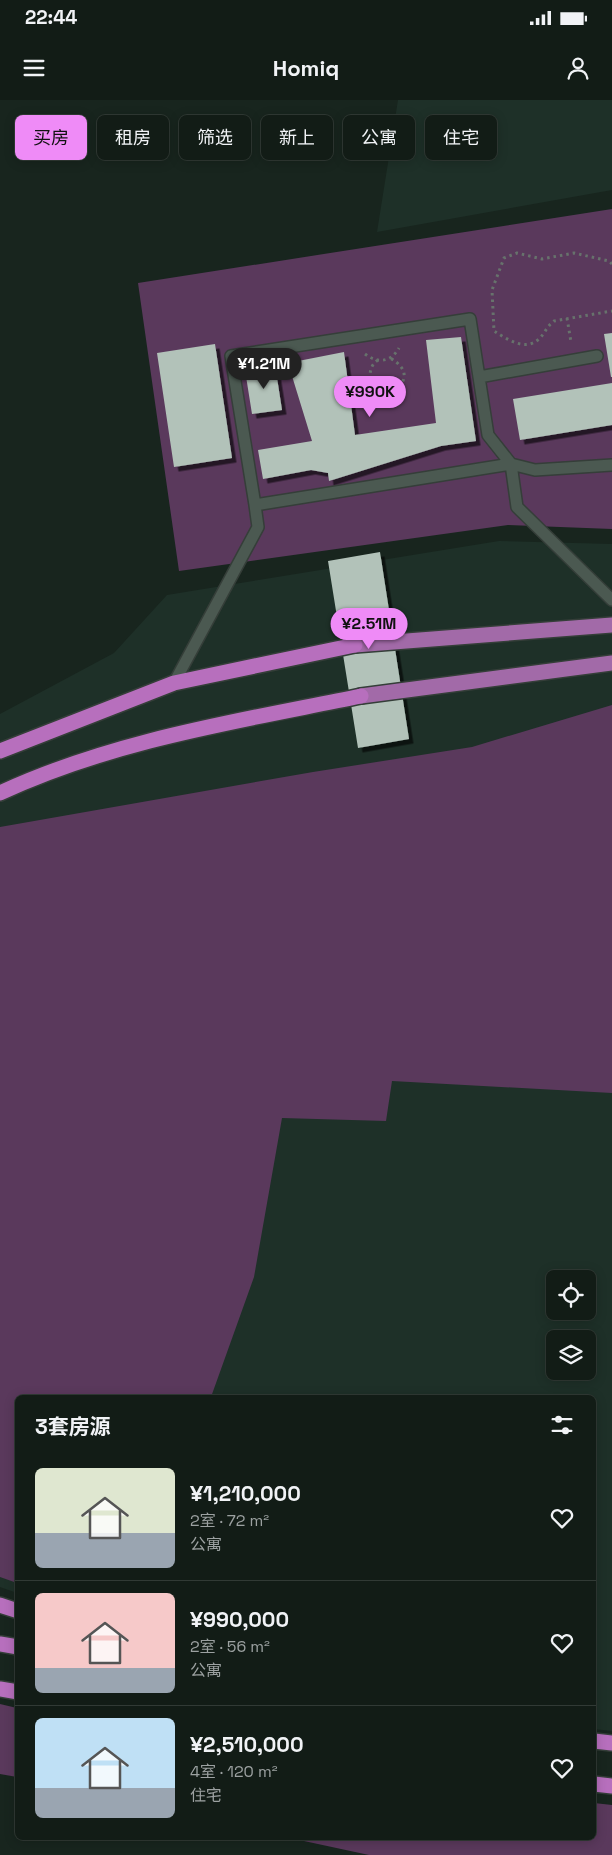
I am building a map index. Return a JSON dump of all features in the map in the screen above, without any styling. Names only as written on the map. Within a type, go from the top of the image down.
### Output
[{"type":"highway","points":[[0,751],[174,683],[355,646],[612,625]]},
{"type":"highway","points":[[0,793],[41,774],[154,738],[361,696],[612,663]]},
{"type":"highway","points":[[0,1605],[15,1610]]},
{"type":"highway","points":[[0,1644],[15,1646]]},
{"type":"highway","points":[[0,1689],[15,1692]]},
{"type":"highway","points":[[596,1741],[612,1743]]},
{"type":"highway","points":[[596,1784],[612,1786]]},
{"type":"lane","points":[[174,683],[258,527],[231,356],[470,319],[488,435],[511,464],[517,507],[612,600]]},
{"type":"lane","points":[[479,377],[597,356]]},
{"type":"lane","points":[[255,505],[511,464],[535,470],[612,464]]},
{"type":"path","points":[[612,264],[609,261],[574,254],[542,259],[517,254],[504,258],[492,290],[494,331],[511,342],[529,345],[539,339],[548,324],[567,318],[612,311]]},
{"type":"path","points":[[567,318],[574,360]]},
{"type":"path","points":[[378,360],[373,364],[371,380],[375,388],[384,392],[393,392],[400,387],[404,378],[403,369],[398,362],[390,358]]},
{"type":"shaded area","points":[[398,100],[612,100],[612,190],[377,232],[388,160],[415,160],[415,115],[396,115]]},
{"type":"shaded area","points":[[612,209],[612,529],[508,525],[179,571],[138,283]]},
{"type":"shaded area","points":[[499,541],[612,544],[612,1731],[596,1729],[596,1395],[15,1395],[15,1592],[0,1587],[0,714],[114,653],[167,595]]},
{"type":"shaded area","points":[[612,705],[612,1093],[392,1081],[386,1121],[282,1118],[254,1277],[212,1395],[15,1395],[15,1582],[0,1577],[0,827],[313,772],[472,747]]},
{"type":"shaded area","points":[[0,1704],[15,1708],[15,1777],[0,1774]]},
{"type":"shaded area","points":[[596,1803],[612,1805],[612,1855],[369,1855],[299,1840],[596,1840]]},
{"type":"building","points":[[612,333],[612,377],[611,377],[604,334]]},
{"type":"building","points":[[461,337],[476,441],[441,446],[329,481],[328,473],[311,470],[263,479],[258,450],[312,441],[288,363],[344,352],[355,435],[436,423],[426,340]]},
{"type":"building","points":[[215,344],[232,458],[174,467],[157,353]]},
{"type":"building","points":[[275,365],[282,410],[252,414],[245,370]]},
{"type":"building","points":[[612,383],[612,425],[520,440],[513,399]]},
{"type":"building","points":[[380,552],[409,739],[358,748],[328,561]]}]
